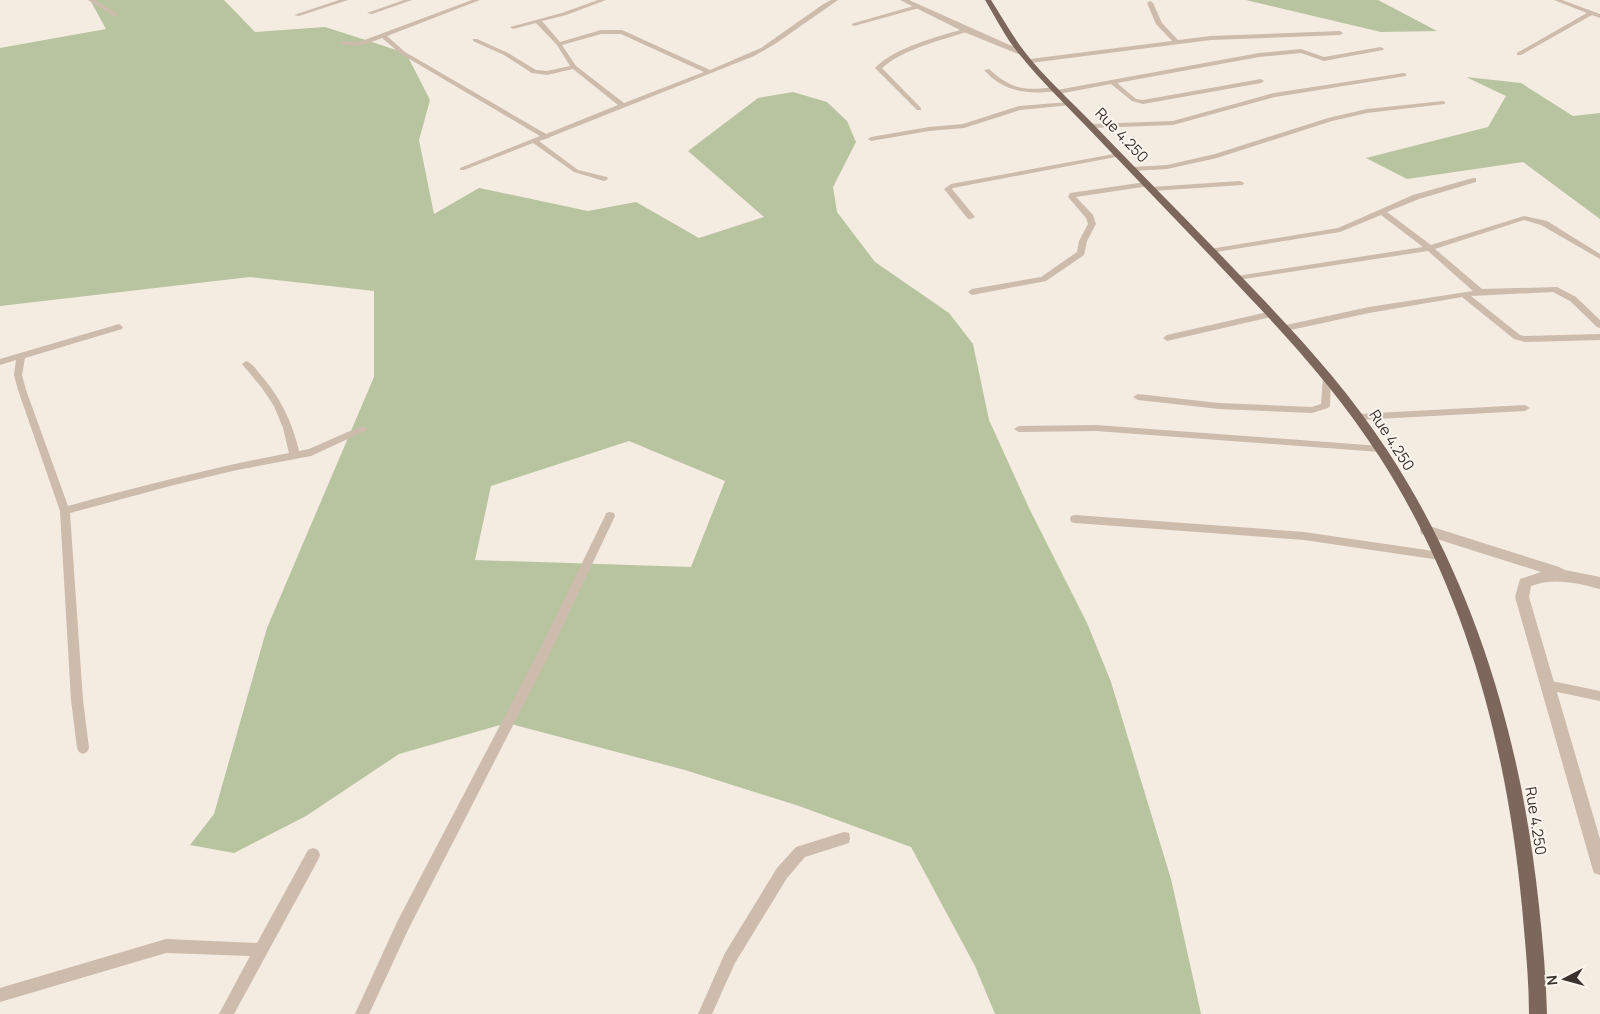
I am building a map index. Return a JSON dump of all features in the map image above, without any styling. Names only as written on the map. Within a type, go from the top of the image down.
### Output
[{"type":"main road","name":"Rue 4.250","points":[[988,0],[1021,52],[1148,187],[1286,328],[1327,377],[1358,416],[1380,449],[1426,530],[1440,556],[1484,667],[1508,755],[1525,849],[1538,986],[1538,1014]]},
{"type":"street","points":[[91,0],[116,15]]},
{"type":"street","points":[[298,15],[345,0]]},
{"type":"street","points":[[370,13],[409,0]]},
{"type":"street","points":[[343,43],[356,45],[477,0]]},
{"type":"street","points":[[513,27],[604,0]]},
{"type":"street","points":[[462,169],[710,72],[775,44],[818,10],[835,0]]},
{"type":"street","points":[[903,0],[967,30],[1021,52]]},
{"type":"street","points":[[1557,0],[1600,16]]},
{"type":"street","points":[[1150,3],[1159,24],[1176,42]]},
{"type":"street","points":[[854,24],[917,7]]},
{"type":"street","points":[[1519,54],[1592,13]]},
{"type":"street","points":[[538,21],[559,44],[574,67],[623,106]]},
{"type":"street","points":[[919,109],[878,68],[918,47],[967,30]]},
{"type":"street","points":[[559,44],[601,32],[622,32],[710,72]]},
{"type":"street","points":[[1030,61],[1211,38],[1340,33]]},
{"type":"street","points":[[383,35],[403,53],[547,136]]},
{"type":"street","points":[[475,40],[506,54],[534,72],[547,74],[574,67]]},
{"type":"street","points":[[987,70],[1003,85],[1012,89],[1039,91],[1112,82],[1278,53],[1301,51],[1324,59],[1381,49]]},
{"type":"street","points":[[1092,126],[1173,123],[1274,95],[1404,76]]},
{"type":"street","points":[[1112,82],[1134,100],[1143,102],[1261,81]]},
{"type":"street","points":[[871,139],[929,129],[964,126],[1019,108],[1069,104]]},
{"type":"street","points":[[1132,168],[1167,167],[1217,156],[1330,118],[1367,111],[1443,104]]},
{"type":"street","points":[[534,142],[576,170],[604,179]]},
{"type":"street","points":[[971,217],[948,189],[951,186],[1007,178],[1119,155]]},
{"type":"street","points":[[1210,251],[1340,230],[1416,197],[1473,180]]},
{"type":"street","points":[[972,292],[1042,279],[1081,253],[1083,241],[1092,224],[1090,217],[1072,198],[1073,195],[1148,187],[1240,183]]},
{"type":"street","points":[[1382,212],[1430,248],[1480,292]]},
{"type":"street","points":[[1236,278],[1430,248],[1524,218],[1544,223],[1600,258]]},
{"type":"street","points":[[1286,328],[1368,310],[1480,292],[1554,289],[1573,299],[1600,325]]},
{"type":"street","points":[[1464,295],[1517,336],[1525,338],[1600,337]]},
{"type":"street","points":[[1167,338],[1272,314]]},
{"type":"street","points":[[0,362],[119,327]]},
{"type":"street","points":[[21,357],[18,375],[22,390],[66,511],[77,700],[84,748]]},
{"type":"street","points":[[246,364],[280,407],[289,427],[295,456]]},
{"type":"street","points":[[1138,397],[1219,406],[1312,410],[1325,406],[1327,377]]},
{"type":"street","points":[[1358,416],[1525,408]]},
{"type":"street","points":[[1019,429],[1096,428],[1380,449]]},
{"type":"street","points":[[66,511],[174,481],[237,466],[295,456],[336,442],[362,429]]},
{"type":"street","points":[[362,1014],[403,925],[544,653],[610,516]]},
{"type":"street","points":[[1074,519],[1304,536],[1440,556]]},
{"type":"street","points":[[1426,530],[1564,574],[1600,583]]},
{"type":"street","points":[[1564,574],[1538,576],[1526,583],[1522,597],[1600,867]]},
{"type":"street","points":[[1548,685],[1600,696]]},
{"type":"street","points":[[705,1014],[730,958],[782,872],[801,852],[844,838]]},
{"type":"street","points":[[226,1014],[313,855]]},
{"type":"street","points":[[0,995],[166,946],[261,950]]},
{"type":"green space","points":[[90,0],[224,0],[255,32],[325,27],[406,53],[430,100],[419,140],[434,214],[479,188],[588,211],[636,202],[699,238],[764,217],[688,151],[758,98],[793,92],[827,102],[847,121],[856,142],[833,187],[837,212],[875,262],[949,313],[973,344],[989,420],[1029,508],[1087,623],[1111,682],[1171,879],[1201,1014],[995,1014],[975,966],[911,847],[799,806],[685,770],[507,723],[399,754],[306,816],[234,853],[190,845],[214,814],[267,628],[374,377],[374,291],[250,277],[0,306],[0,48],[106,29]],"holes":[[[629,441],[725,481],[691,567],[475,560],[491,486]]]},
{"type":"green space","points":[[1246,0],[1378,0],[1437,31],[1381,32]]},
{"type":"green space","points":[[1466,77],[1521,83],[1573,116],[1600,113],[1600,219],[1523,162],[1407,179],[1366,158],[1488,127],[1506,96]]}]
